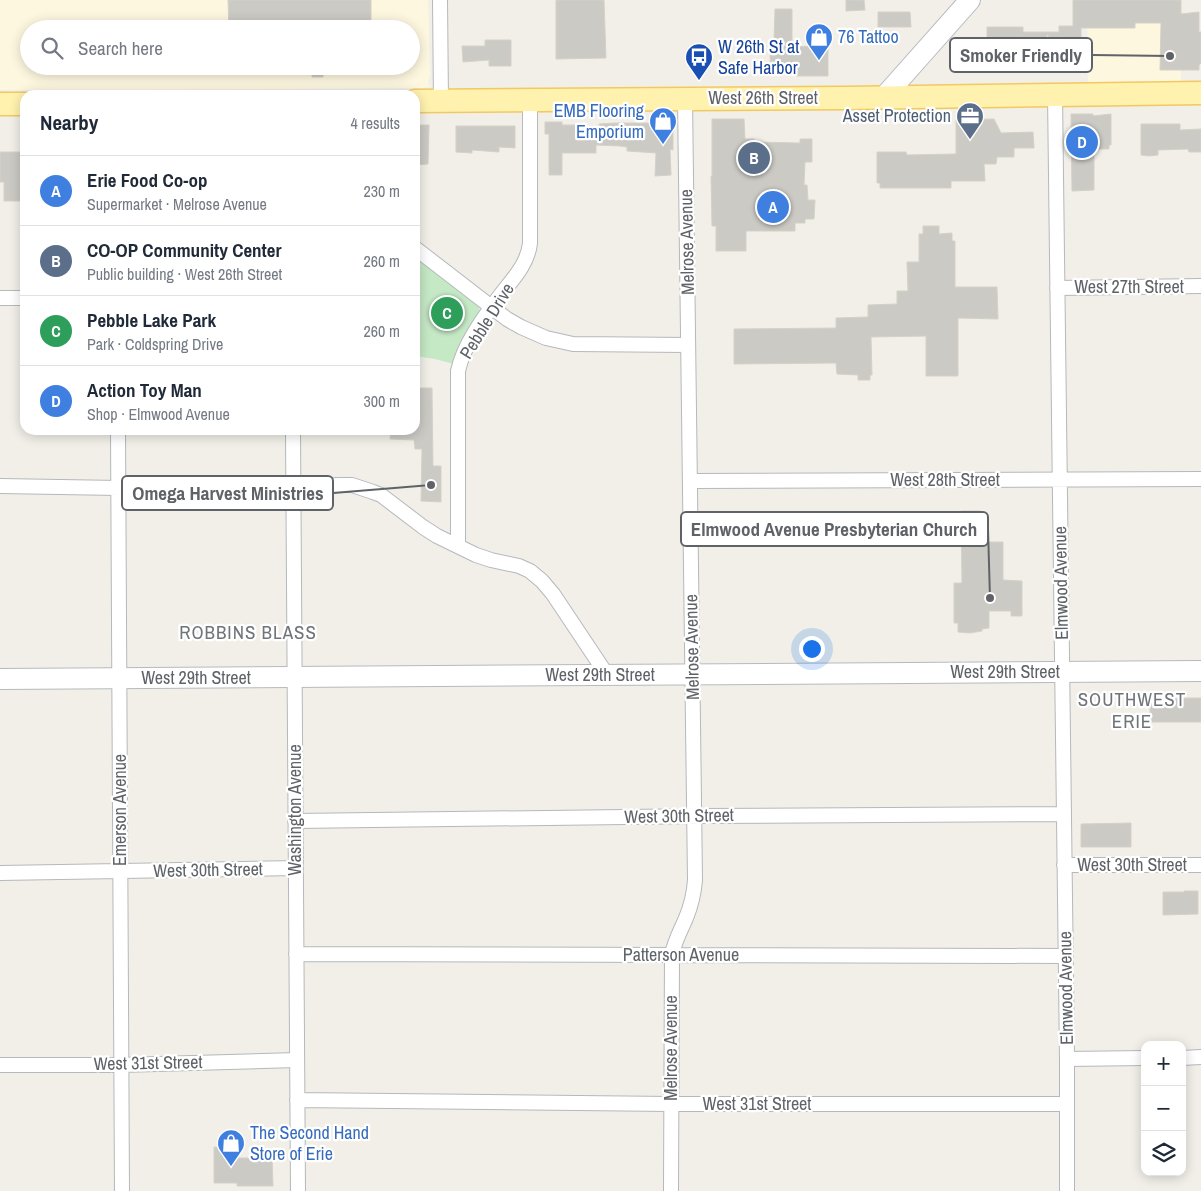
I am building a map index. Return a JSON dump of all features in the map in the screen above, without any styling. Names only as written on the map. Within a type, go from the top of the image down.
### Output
[{"type":"main road","name":"West 26th Street","points":[[420,101],[1201,93]]},
{"type":"main road","points":[[0,104],[20,104]]},
{"type":"street","points":[[440,0],[441,101]]},
{"type":"street","points":[[884,97],[970,0]]},
{"type":"street","name":"Elmwood Avenue","points":[[1055,95],[1067,1191]]},
{"type":"street","name":"Melrose Avenue","points":[[671,1191],[672,955],[675,941],[689,909],[694,890],[685,99]]},
{"type":"street","name":"Pebble Drive","points":[[458,546],[458,371],[467,346],[491,308],[523,265],[529,251],[530,100]]},
{"type":"street","points":[[420,252],[491,308],[514,323],[546,338],[573,344],[688,345]]},
{"type":"street","name":"West 27th Street","points":[[1058,288],[1201,286]]},
{"type":"street","points":[[0,298],[20,298]]},
{"type":"street","name":"Emerson Avenue","points":[[118,435],[122,1191]]},
{"type":"street","name":"Washington Avenue","points":[[293,435],[298,1191]]},
{"type":"street","name":"West 28th Street","points":[[690,481],[1201,479]]},
{"type":"street","points":[[0,486],[119,488],[340,485],[352,486],[373,492],[381,495],[430,532],[476,555],[524,568],[536,575],[553,594],[607,675]]},
{"type":"street","name":"West 29th Street","points":[[0,679],[1201,671]]},
{"type":"street","name":"West 30th Street","points":[[296,820],[1063,814]]},
{"type":"street","name":"West 30th Street","points":[[1064,865],[1201,865]]},
{"type":"street","name":"West 30th Street","points":[[0,873],[296,868]]},
{"type":"street","name":"Patterson Avenue","points":[[296,954],[1065,956]]},
{"type":"street","points":[[1067,1059],[1141,1058]]},
{"type":"street","points":[[1186,1058],[1201,1058]]},
{"type":"street","name":"West 31st Street","points":[[0,1065],[121,1065],[297,1060]]},
{"type":"street","name":"West 31st Street","points":[[297,1100],[671,1104],[1067,1104]]},
{"type":"shaded area","points":[[0,0],[428,0],[430,76],[428,82],[430,87],[0,90]]},
{"type":"shaded area","points":[[1087,0],[1181,0],[1181,82],[1088,83]]},
{"type":"green space","points":[[420,261],[478,306],[480,310],[480,316],[454,364],[420,357]]},
{"type":"building","points":[[228,0],[371,0],[371,20],[229,20]]},
{"type":"building","points":[[556,0],[604,0],[606,58],[556,59]]},
{"type":"building","points":[[846,0],[864,0],[865,10],[846,11]]},
{"type":"building","points":[[1073,0],[1181,0],[1181,14],[1199,12],[1201,63],[1199,70],[1160,70],[1161,23],[1135,23],[1135,28],[1081,28],[1081,50],[1079,50],[1078,60],[1063,59],[1047,34],[1047,65],[1030,65],[1030,63],[1006,61],[1006,66],[980,67],[980,54],[975,54],[975,43],[987,44],[987,27],[1023,27],[1023,32],[1059,32],[1059,26],[1073,26]]},
{"type":"building","points":[[775,9],[792,9],[792,47],[812,46],[812,35],[828,35],[828,76],[796,76],[796,74],[771,73],[770,55],[773,55],[771,45],[774,40]]},
{"type":"building","points":[[878,12],[910,12],[911,27],[878,27]]},
{"type":"building","points":[[485,40],[511,40],[511,66],[489,66],[489,60],[463,62],[462,46],[485,46]]},
{"type":"building","points":[[312,75],[323,75],[323,77],[312,77]]},
{"type":"building","points":[[1071,114],[1093,114],[1093,116],[1111,114],[1111,145],[1109,145],[1109,149],[1094,149],[1094,190],[1072,191]]},
{"type":"building","points":[[712,119],[744,119],[745,139],[754,139],[754,142],[800,143],[800,139],[812,139],[812,162],[805,162],[804,185],[807,185],[808,200],[815,200],[814,219],[805,219],[805,223],[795,223],[795,231],[746,231],[746,251],[716,251],[716,226],[712,226]]},
{"type":"building","points":[[994,119],[1001,133],[1033,132],[1034,148],[1014,148],[1014,157],[997,157],[996,164],[984,164],[985,181],[951,181],[951,188],[880,188],[880,183],[877,183],[877,152],[906,152],[907,155],[956,154],[956,120]]},
{"type":"building","points":[[545,122],[562,122],[562,125],[589,128],[599,127],[599,124],[615,123],[656,123],[656,128],[673,126],[673,150],[670,149],[671,175],[655,176],[656,153],[627,151],[627,147],[620,146],[596,145],[596,153],[562,153],[562,175],[549,175],[549,134],[545,134]]},
{"type":"building","points":[[1141,124],[1180,124],[1180,130],[1201,129],[1201,152],[1189,152],[1188,149],[1158,150],[1158,155],[1141,155]]},
{"type":"building","points":[[420,125],[429,125],[428,164],[420,165]]},
{"type":"building","points":[[456,126],[515,126],[515,148],[499,147],[499,152],[472,150],[472,153],[456,152]]},
{"type":"building","points":[[0,152],[20,152],[20,201],[4,201],[4,182],[0,182]]},
{"type":"building","points":[[923,226],[939,226],[939,234],[952,233],[952,241],[955,241],[955,287],[997,287],[998,319],[958,318],[958,376],[926,376],[926,336],[871,337],[872,375],[870,375],[870,380],[858,380],[858,375],[837,374],[836,363],[734,364],[734,329],[836,328],[836,318],[868,317],[868,305],[897,304],[897,291],[908,291],[907,262],[919,262],[919,234],[923,234]]},
{"type":"building","points":[[420,388],[432,388],[433,466],[441,466],[441,502],[421,501],[422,449],[415,449],[414,440],[390,439],[390,435],[420,435]]},
{"type":"building","points":[[961,511],[980,511],[980,542],[1003,542],[1003,580],[1022,581],[1022,616],[1011,616],[1011,611],[989,611],[989,628],[970,633],[958,632],[958,623],[954,623],[954,583],[962,583]]},
{"type":"building","points":[[1201,698],[1201,722],[1150,722],[1150,699]]},
{"type":"building","points":[[1131,823],[1131,847],[1081,847],[1081,824]]},
{"type":"building","points":[[1198,891],[1198,914],[1163,915],[1163,892]]},
{"type":"building","points":[[214,1147],[238,1148],[238,1158],[272,1158],[273,1186],[237,1186],[237,1183],[214,1183]]},
{"type":"place","name":"Smoker Friendly","points":[[1170,56]]},
{"type":"place","name":"76 Tattoo","points":[[819,61]]},
{"type":"place","name":"W 26th St at Safe Harbor","points":[[699,81]]},
{"type":"place","name":"Asset Protection","points":[[970,140]]},
{"type":"place","name":"Action Toy Man","points":[[1082,142]]},
{"type":"place","name":"EMB Flooring Emporium","points":[[663,145]]},
{"type":"place","name":"CO-OP Community Center","points":[[754,158]]},
{"type":"place","name":"Erie Food Co-op","points":[[773,207]]},
{"type":"place","name":"Pebble Lake Park","points":[[447,313]]},
{"type":"place","name":"Omega Harvest Ministries","points":[[431,485]]},
{"type":"place","name":"Elmwood Avenue Presbyterian Church","points":[[990,598]]},
{"type":"place","name":"The Second Hand Store of Erie","points":[[231,1167]]},
{"type":"district","name":"ROBBINS BLASS","points":[[248,632]]},
{"type":"district","name":"SOUTHWEST ERIE","points":[[1132,710]]}]
